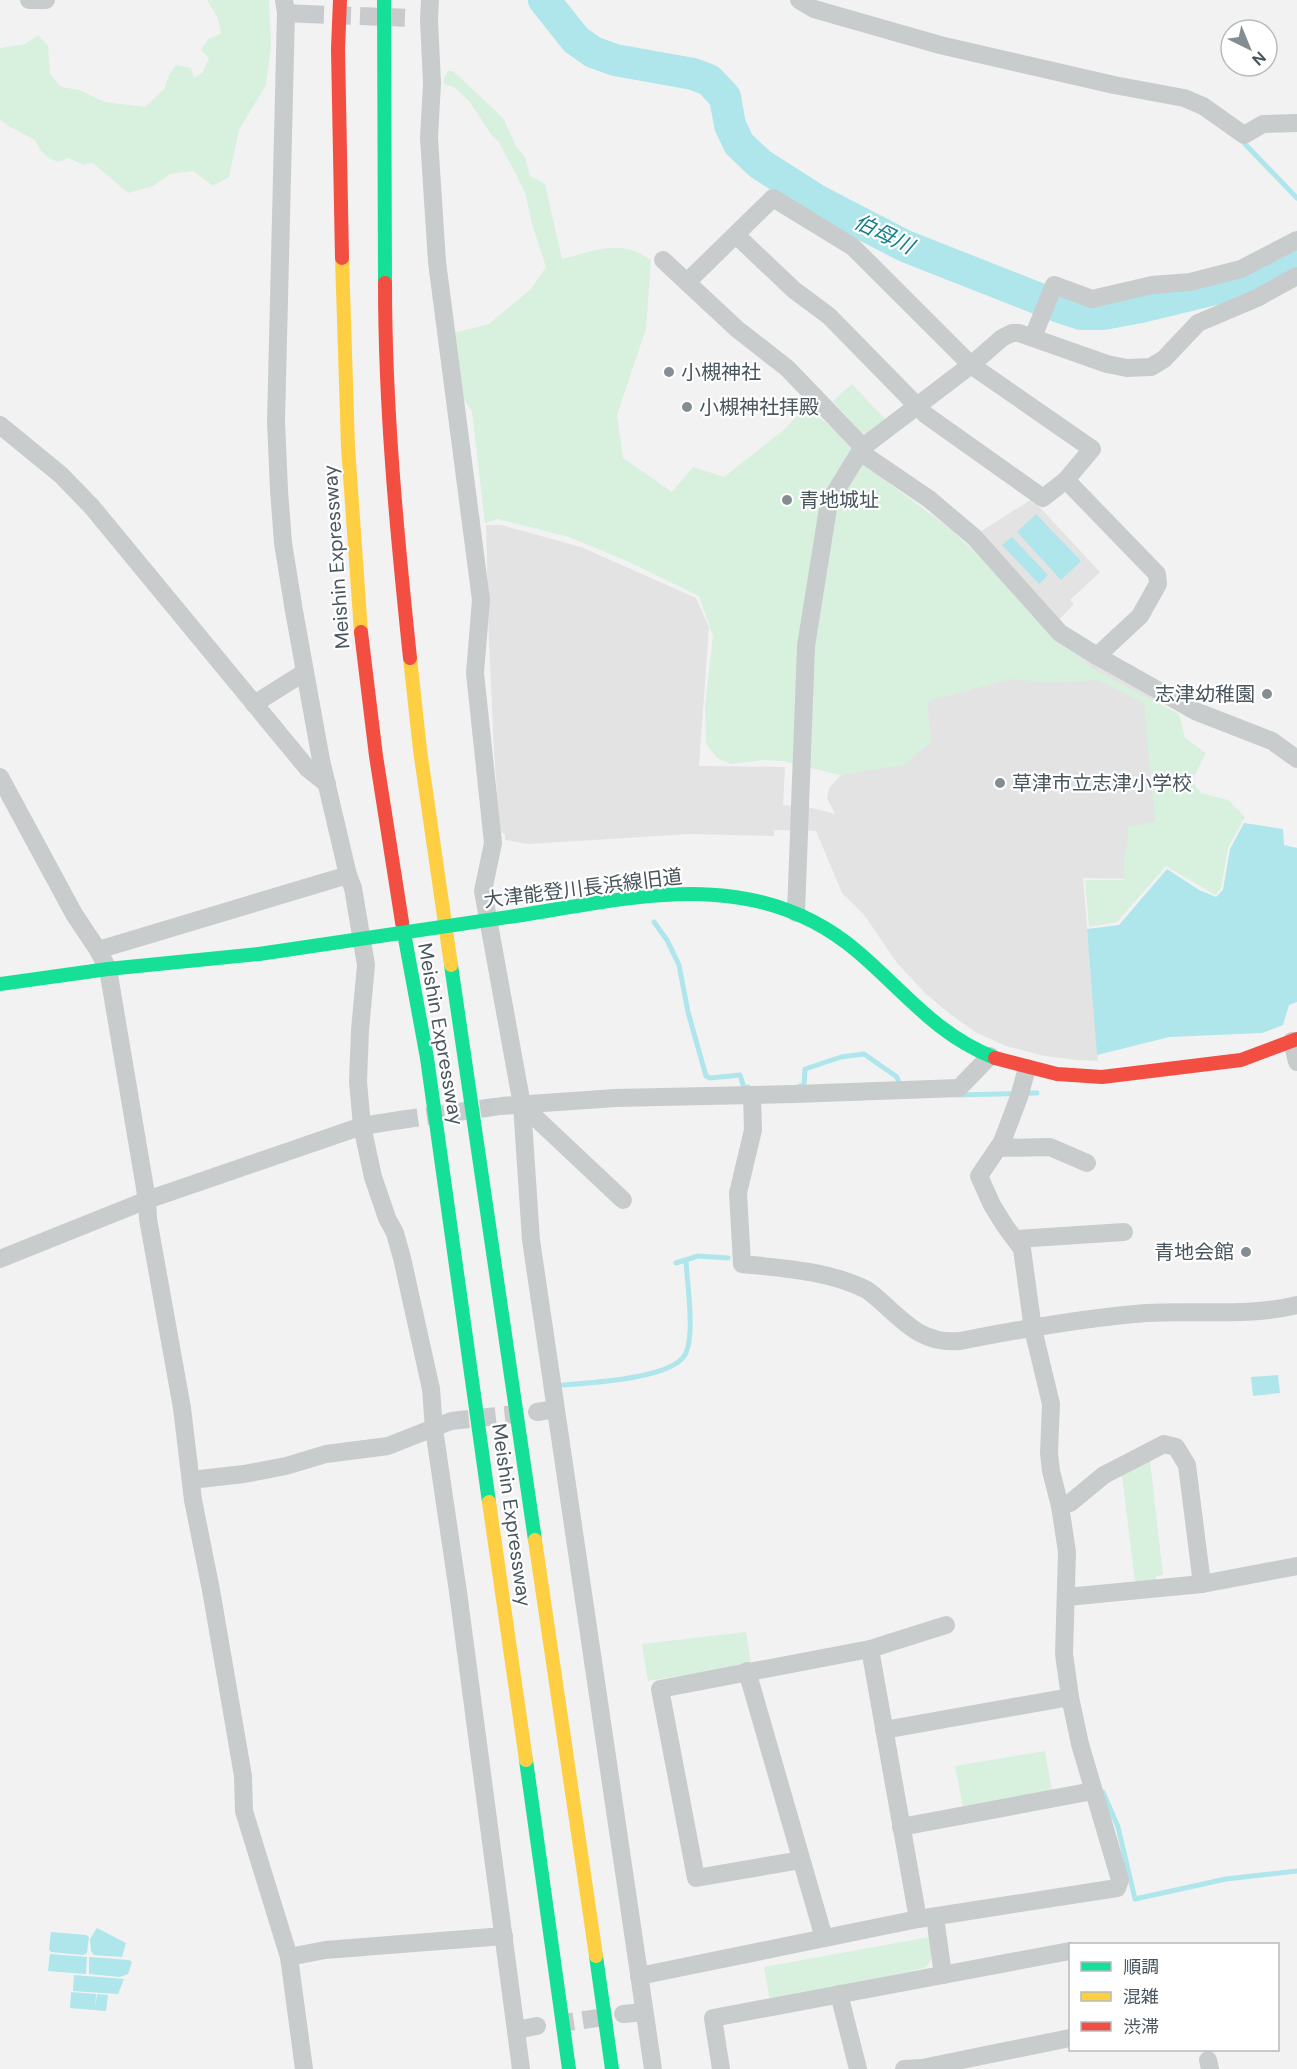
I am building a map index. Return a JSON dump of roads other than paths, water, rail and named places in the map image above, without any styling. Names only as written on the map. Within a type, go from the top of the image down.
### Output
[{"type":"main road","name":"Meishin Expressway","points":[[340,0],[345,383],[352,519],[363,654],[382,801],[427,1058],[569,2069]]},
{"type":"main road","name":"Meishin Expressway","points":[[384,0],[385,318],[396,522],[420,750],[612,2069]]},
{"type":"main road","name":"大津能登川長浜線旧道","points":[[0,984],[108,969],[259,954],[649,896],[699,894],[744,897],[796,913],[838,935],[869,960],[910,1002],[949,1034],[990,1056],[1026,1068],[1091,1077],[1115,1076],[1235,1061],[1294,1040]]},
{"type":"street","points":[[30,0],[46,0]]},
{"type":"street","points":[[430,0],[420,19],[432,83],[429,138],[437,262],[481,600],[476,673],[493,843],[483,891],[522,1105],[531,1240],[653,2069]]},
{"type":"street","points":[[799,0],[813,9],[940,45],[1114,85],[1184,98],[1203,106],[1244,135],[1263,124],[1297,123]]},
{"type":"street","points":[[306,14],[285,7],[277,433],[283,543],[327,784],[353,888],[366,965],[358,1082],[362,1126],[373,1177],[387,1218],[395,1233],[402,1258],[431,1389],[434,1429],[458,1592],[521,2069]]},
{"type":"street","points":[[687,282],[774,198],[853,247],[970,365],[1092,449],[1066,480],[1043,498],[931,419],[829,316],[794,290],[736,235]]},
{"type":"street","points":[[1033,338],[1054,285],[1092,299],[1152,285],[1190,282],[1241,269],[1297,240]]},
{"type":"street","points":[[663,260],[737,329],[787,368],[862,449],[929,499],[974,537],[1060,633],[1195,711],[1272,741],[1297,759]]},
{"type":"street","points":[[796,913],[806,646],[829,502],[862,449],[1002,338],[1012,333],[1019,333],[1107,364],[1127,368],[1151,367],[1164,359],[1198,323],[1257,298],[1297,276]]},
{"type":"street","points":[[0,425],[61,475],[92,507],[308,769],[327,784]]},
{"type":"street","points":[[1066,480],[1157,574],[1158,584],[1140,616],[1097,656]]},
{"type":"street","points":[[254,704],[305,672]]},
{"type":"street","points":[[0,777],[108,969],[147,1200],[148,1220],[182,1408],[193,1500],[243,1776],[244,1811],[289,1957],[304,2069]]},
{"type":"street","points":[[98,950],[348,874]]},
{"type":"street","points":[[1294,1040],[1297,1062]]},
{"type":"street","points":[[501,1106],[615,1098],[959,1088],[990,1056]]},
{"type":"street","points":[[639,1976],[927,1918],[1117,1888],[1120,1880],[1080,1744],[1064,1654],[1067,1552],[1049,1453],[1051,1404],[1033,1329],[1022,1249],[992,1205],[979,1176],[998,1148],[1020,1097],[1026,1068]]},
{"type":"street","points":[[752,1095],[753,1130],[738,1193],[742,1264],[784,1268],[844,1282],[868,1291],[914,1329],[943,1342],[1138,1314],[1257,1310],[1297,1305]]},
{"type":"street","points":[[522,1105],[623,1200]]},
{"type":"street","points":[[0,1259],[147,1200],[362,1126],[399,1120]]},
{"type":"street","points":[[998,1148],[1050,1147],[1086,1163]]},
{"type":"street","points":[[1016,1239],[1124,1233]]},
{"type":"street","points":[[537,1412],[555,1409]]},
{"type":"street","points":[[191,1480],[244,1474],[286,1466],[326,1454],[388,1446],[452,1421]]},
{"type":"street","points":[[1060,1506],[1070,1503],[1104,1475],[1164,1444],[1176,1447],[1187,1465],[1202,1584]]},
{"type":"street","points":[[1067,1598],[1202,1584],[1297,1566]]},
{"type":"street","points":[[801,1860],[696,1878],[660,1689],[870,1649],[946,1625]]},
{"type":"street","points":[[870,1649],[902,1827],[943,1975]]},
{"type":"street","points":[[747,1671],[824,1938]]},
{"type":"street","points":[[884,1730],[1071,1697]]},
{"type":"street","points":[[902,1827],[1094,1791]]},
{"type":"street","points":[[289,1957],[326,1950],[504,1936]]},
{"type":"street","points":[[721,2069],[713,2018],[1069,1951]]},
{"type":"street","points":[[840,1994],[858,2069]]},
{"type":"street","points":[[622,2014],[644,2012]]},
{"type":"street","points":[[516,2030],[537,2026]]},
{"type":"street","points":[[904,2069],[969,2064],[1069,2039]]},
{"type":"water","points":[[1036,514],[1081,561],[1061,580],[1017,532]]},
{"type":"water","points":[[1012,537],[1048,575],[1039,584],[1002,545]]},
{"type":"water","points":[[1244,823],[1283,829],[1284,845],[1297,848],[1297,1002],[1289,1005],[1283,1025],[1262,1033],[1169,1037],[1097,1055],[1087,929],[1119,925],[1167,869],[1199,890],[1216,897],[1223,890],[1230,849]]},
{"type":"water","points":[[1278,1375],[1280,1393],[1253,1396],[1251,1377]]},
{"type":"water","points":[[97,1928],[126,1943],[122,1957],[94,1955],[91,1951],[90,1939]]},
{"type":"water","points":[[51,1932],[86,1935],[89,1937],[87,1953],[83,1955],[51,1952],[49,1949]]},
{"type":"water","points":[[50,1954],[87,1957],[86,1974],[48,1971]]},
{"type":"water","points":[[89,1957],[132,1962],[128,1974],[120,1977],[89,1974]]},
{"type":"water","points":[[74,1975],[124,1979],[118,1994],[73,1991]]},
{"type":"water","points":[[71,1992],[96,1994],[95,2008],[97,1994],[108,1995],[106,2011],[70,2008]]},
{"type":"waterway","name":"伯母川","points":[[544,0],[576,40],[593,52],[615,60],[693,74],[709,80],[725,97],[730,125],[739,144],[760,164],[818,201],[905,246],[1060,307],[1081,314],[1103,314],[1141,307],[1248,281],[1297,260]]},
{"type":"waterway","points":[[1245,144],[1297,198]]},
{"type":"waterway","points":[[654,922],[667,940],[679,965],[688,1012],[706,1076],[710,1078],[740,1075],[744,1088],[748,1087]]},
{"type":"waterway","points":[[800,1086],[804,1086],[805,1069],[841,1057],[864,1054],[897,1077],[901,1088]]},
{"type":"waterway","points":[[958,1095],[1037,1093]]},
{"type":"waterway","points":[[676,1263],[698,1256],[728,1258]]},
{"type":"waterway","points":[[563,1385],[630,1378],[666,1369],[679,1362],[686,1353],[690,1333],[686,1260]]},
{"type":"waterway","points":[[1103,1792],[1118,1827],[1135,1899],[1226,1879],[1297,1871]]},
{"type":"tunnel","points":[[306,14],[412,18]]},
{"type":"tunnel","points":[[400,1120],[501,1106]]},
{"type":"tunnel","points":[[451,1421],[524,1413]]},
{"type":"tunnel","points":[[556,2024],[612,2016]]},
{"type":"place","name":"小槻神社","points":[[669,372]]},
{"type":"place","name":"小槻神社拝殿","points":[[687,407]]},
{"type":"place","name":"青地城址","points":[[787,500]]},
{"type":"place","name":"志津幼稚園","points":[[1267,694]]},
{"type":"place","name":"草津市立志津小学校","points":[[1000,783]]},
{"type":"place","name":"青地会館","points":[[1246,1252]]}]
